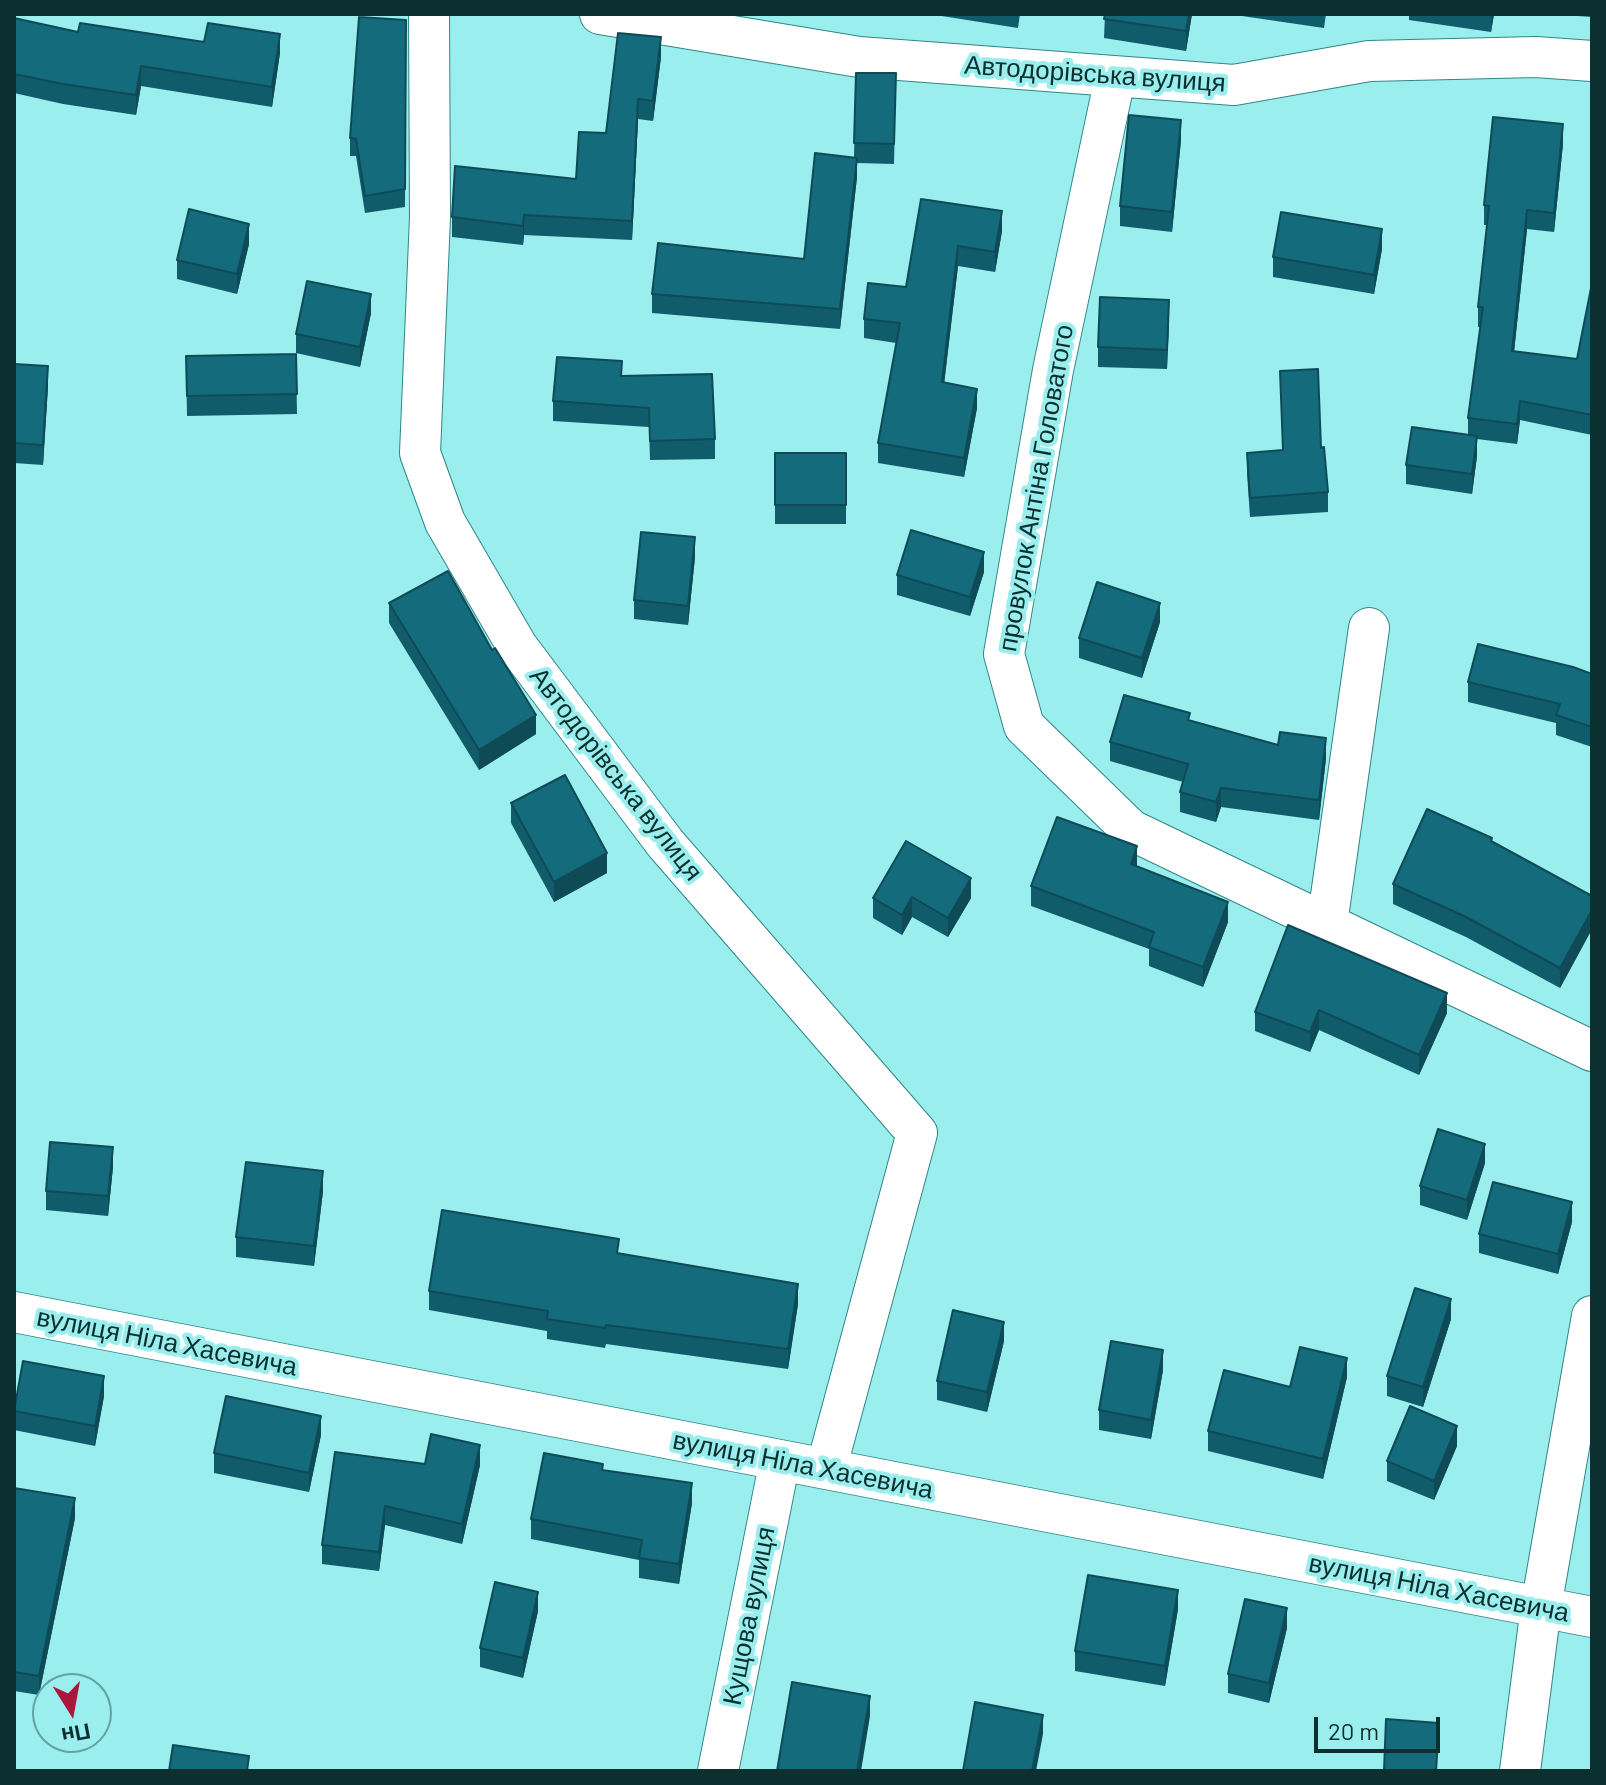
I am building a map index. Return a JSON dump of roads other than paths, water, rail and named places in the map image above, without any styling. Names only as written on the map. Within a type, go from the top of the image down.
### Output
[{"type":"street","name":"Автодорівська вулиця","points":[[429,14],[430,217],[420,453],[445,522],[517,646],[665,843],[917,1133],[826,1469]]},
{"type":"street","name":"Автодорівська вулиця","points":[[600,14],[859,57],[1234,85],[1369,61],[1536,57],[1592,61]]},
{"type":"street","name":"провулок Антіна Головатого","points":[[1115,78],[1053,370],[1004,654],[1024,726],[1131,830],[1592,1051]]},
{"type":"street","points":[[1327,924],[1369,628]]},
{"type":"street","name":"вулиця Ніла Хасевича","points":[[14,1312],[1592,1617]]},
{"type":"street","points":[[1520,1771],[1541,1607],[1592,1316]]},
{"type":"street","name":"Кущова вулиця","points":[[718,1771],[780,1460]]}]
